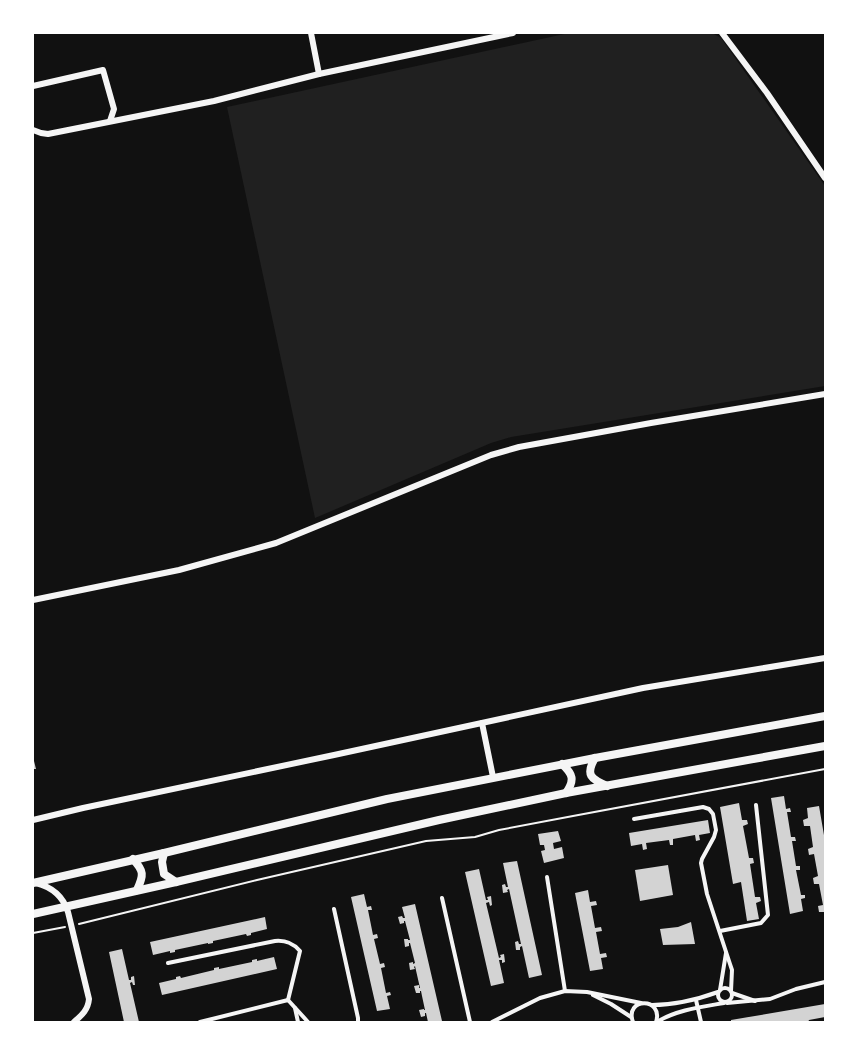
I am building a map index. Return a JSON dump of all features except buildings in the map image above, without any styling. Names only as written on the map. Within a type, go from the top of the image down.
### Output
[{"type":"main road","points":[[34,883],[387,799],[493,777],[825,716]]},
{"type":"main road","points":[[33,914],[176,882],[424,823],[566,793],[825,746]]},
{"type":"main road","points":[[595,758],[590,766],[590,774],[595,781],[608,786]]},
{"type":"main road","points":[[562,764],[569,770],[572,778],[570,787],[566,793]]},
{"type":"main road","points":[[164,853],[162,862],[164,874],[176,882]]},
{"type":"main road","points":[[133,859],[139,866],[142,873],[142,878],[137,890]]},
{"type":"street","points":[[311,33],[320,74]]},
{"type":"street","points":[[33,130],[48,134],[214,100],[320,74],[513,33]]},
{"type":"street","points":[[722,33],[767,93],[825,178]]},
{"type":"street","points":[[726,33],[728,40]]},
{"type":"street","points":[[33,86],[103,70],[114,109],[110,121]]},
{"type":"street","points":[[114,109],[126,117]]},
{"type":"street","points":[[33,600],[179,570],[269,545],[491,455],[519,447],[825,394]]},
{"type":"street","points":[[33,820],[82,808],[643,688],[825,658]]},
{"type":"street","points":[[482,723],[493,777]]},
{"type":"street","points":[[720,931],[762,923],[768,915],[756,805]]},
{"type":"street","points":[[634,819],[703,807],[711,811],[716,830],[701,863],[707,894],[732,970],[732,998],[726,1003]]},
{"type":"street","points":[[547,877],[565,991]]},
{"type":"street","points":[[34,883],[44,885],[54,890],[62,898],[72,925],[89,999],[85,1012],[74,1022]]},
{"type":"street","points":[[442,898],[470,1022]]},
{"type":"street","points":[[334,909],[358,1022]]},
{"type":"street","points":[[168,963],[276,941],[282,940],[289,942],[296,946],[300,951],[288,1000]]},
{"type":"street","points":[[726,953],[718,999],[726,1003]]},
{"type":"street","points":[[656,1022],[664,1017],[676,1013],[726,1003],[770,999],[796,989],[825,982]]},
{"type":"street","points":[[652,1006],[671,1005],[696,1000],[726,988],[732,992],[756,1001]]},
{"type":"street","points":[[492,1022],[540,998],[565,991],[587,992],[645,1003],[655,1008],[658,1015],[656,1022]]},
{"type":"street","points":[[587,992],[611,1004],[632,1020],[635,1007],[641,1003]]},
{"type":"street","points":[[288,1000],[308,1022]]},
{"type":"street","points":[[200,1022],[221,1020],[288,1000]]},
{"type":"street","points":[[696,1000],[701,1022]]},
{"type":"street","points":[[295,1008],[298,1022]]},
{"type":"path","points":[[33,933],[426,841],[475,837],[500,830],[572,816],[825,769]]},
{"type":"shaded area","points":[[569,33],[712,33],[721,38],[825,186],[825,386],[511,437],[491,443],[315,518],[227,107]]}]
